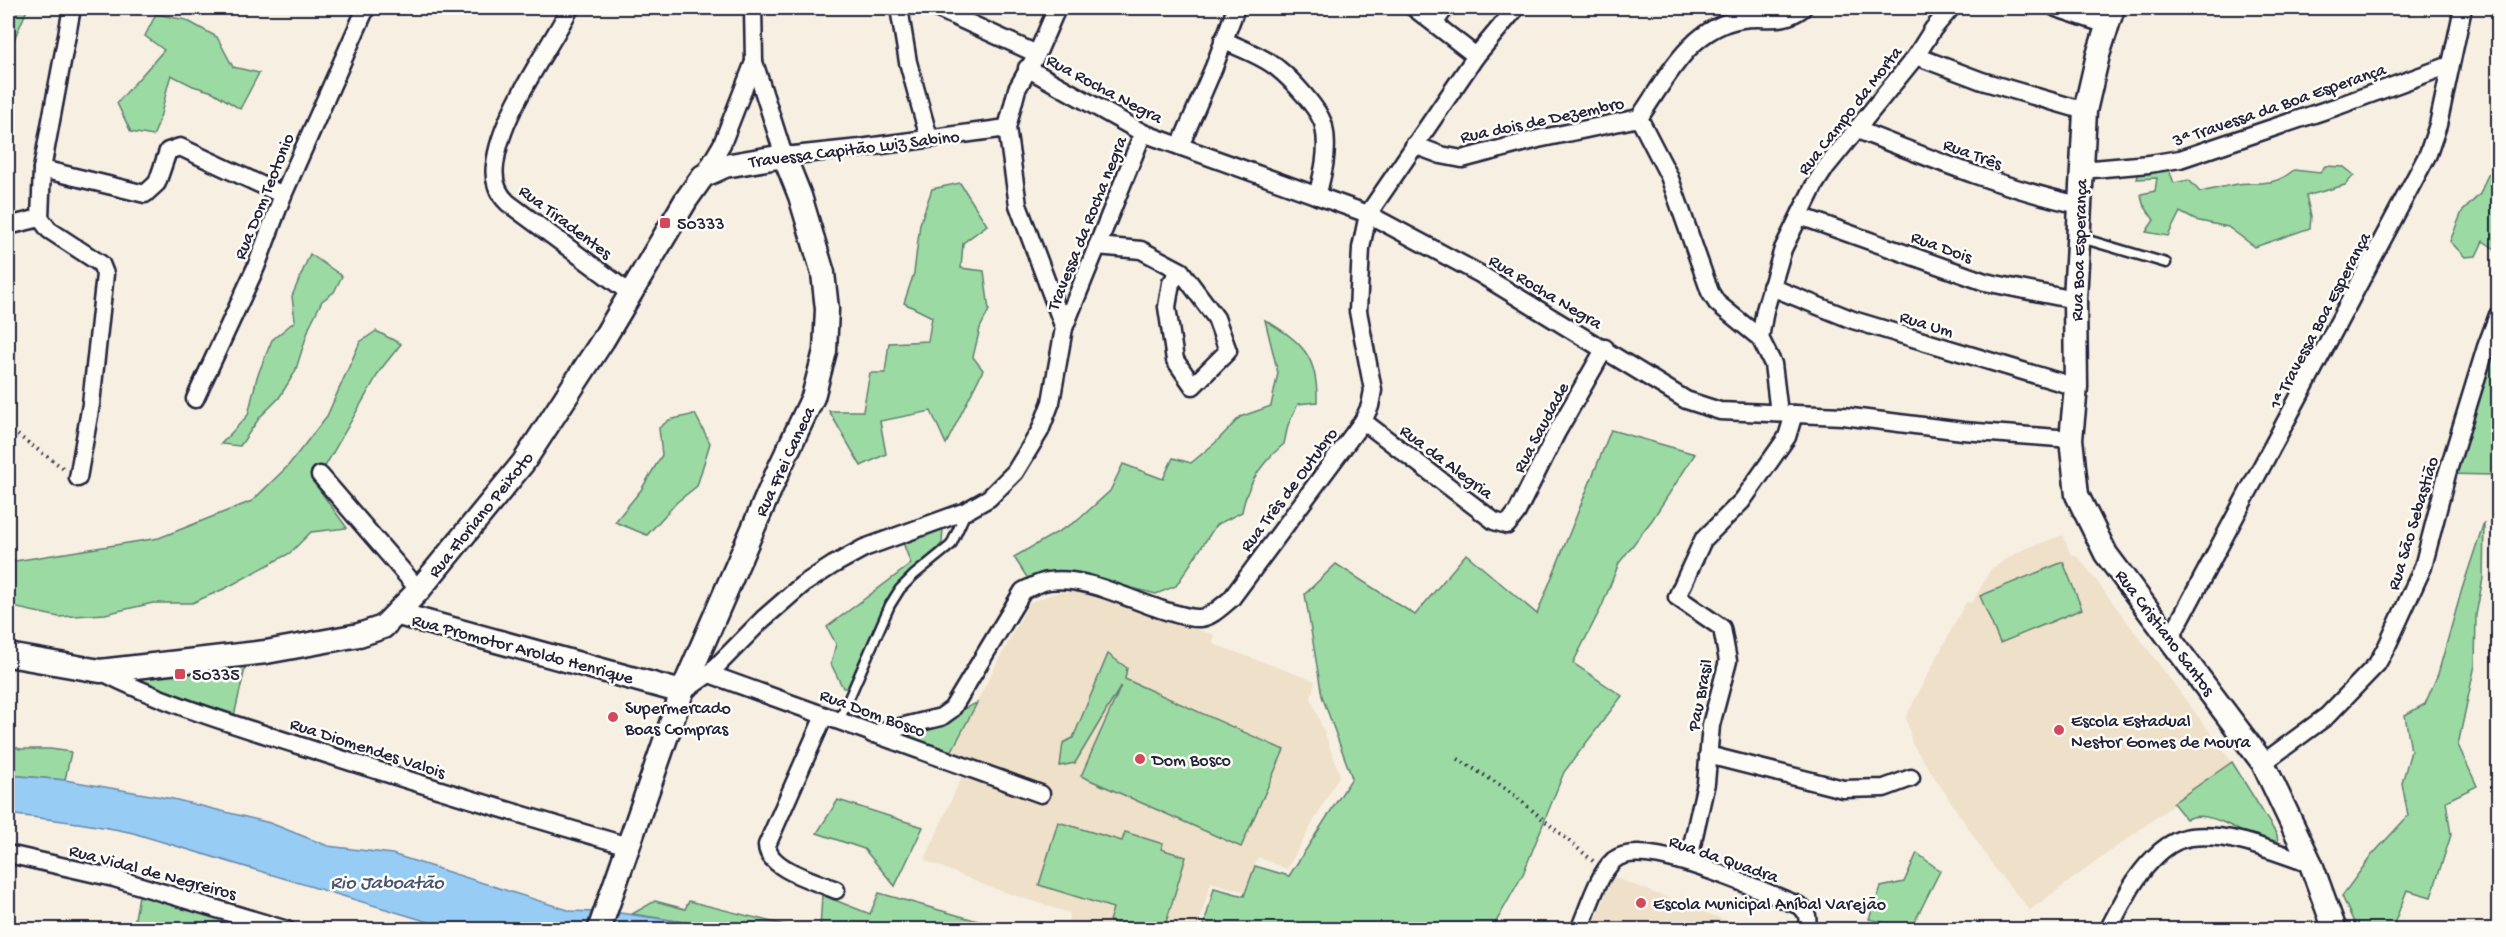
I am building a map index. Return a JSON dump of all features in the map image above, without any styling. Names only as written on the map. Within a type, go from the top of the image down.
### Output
[{"type":"street","points":[[72,8],[42,169],[43,198],[40,218],[49,230],[101,264],[105,274],[91,404],[78,478]]},
{"type":"street","name":"Rua Dom Teotonio","points":[[195,399],[256,267],[284,195],[366,8]]},
{"type":"street","name":"Rua Tiradentes","points":[[570,8],[511,113],[495,165],[496,185],[508,203],[631,294]]},
{"type":"street","name":"Rua Frei Caneca","points":[[599,930],[682,692],[701,671],[813,397],[825,351],[827,309],[823,273],[801,196],[784,156],[754,62],[753,8]]},
{"type":"street","points":[[899,8],[908,62],[929,138]]},
{"type":"street","points":[[936,8],[1032,61]]},
{"type":"street","points":[[1057,8],[1017,89],[1007,128],[1018,205],[1064,328]]},
{"type":"street","points":[[1180,146],[1236,8]]},
{"type":"street","points":[[1414,8],[1476,56]]},
{"type":"street","points":[[1435,22],[1445,8]]},
{"type":"street","name":"Rua Três de Outubro","points":[[872,734],[941,717],[952,709],[1023,591],[1036,584],[1051,580],[1072,582],[1183,616],[1201,618],[1214,613],[1231,599],[1363,421],[1370,406],[1373,390],[1358,311],[1361,248],[1368,214],[1476,56],[1516,8]]},
{"type":"street","points":[[1639,118],[1689,47],[1702,34],[1748,13],[1775,20],[1791,17],[1803,8]]},
{"type":"street","name":"Rua Campo da Morta","points":[[1760,338],[1771,287],[1783,249],[1815,184],[1855,129],[1916,56],[1933,29],[1951,8]]},
{"type":"street","points":[[2056,8],[2110,16]]},
{"type":"street","name":"1ª Travessa Boa Esperança","points":[[2171,637],[2428,154],[2438,125],[2463,8]]},
{"type":"street","name":"Rua Boa Esperança","points":[[2077,495],[2071,439],[2076,387],[2077,237],[2085,111],[2110,16]]},
{"type":"street","points":[[1222,39],[1275,66],[1317,111],[1324,127],[1325,152],[1317,196]]},
{"type":"street","points":[[1916,56],[1982,81],[2085,111]]},
{"type":"street","name":"Rua Rocha Negra","points":[[1032,61],[1143,133],[1368,214],[1480,274],[1605,348],[1647,378],[1703,407],[1720,411],[1843,416],[1963,431],[2071,439]]},
{"type":"street","name":"Rua Floriano Peixoto","points":[[8,655],[100,672],[266,652],[359,635],[382,627],[398,614],[419,590],[523,464],[631,294],[722,144],[754,62]]},
{"type":"street","name":"3ª Travessa da Boa Esperança","points":[[2082,170],[2180,159],[2338,106],[2450,65]]},
{"type":"street","name":"Rua dois de Dezembro","points":[[1414,145],[1441,155],[1462,159],[1538,139],[1639,118],[1669,176],[1710,292],[1717,303],[1760,338]]},
{"type":"street","name":"Travessa Capitão Luiz Sabino","points":[[703,176],[725,166],[784,156],[1007,128]]},
{"type":"street","name":"Rua Três","points":[[1855,129],[1984,179],[2031,194],[2080,205]]},
{"type":"street","name":"Travessa da Rocha negra","points":[[701,671],[802,585],[833,565],[864,548],[966,511],[989,498],[1015,472],[1040,431],[1051,402],[1064,328],[1143,133]]},
{"type":"street","points":[[42,169],[145,194],[157,183],[168,151],[180,147],[191,150],[284,195]]},
{"type":"street","name":"Rua Dois","points":[[1800,216],[1985,282],[2075,300]]},
{"type":"street","points":[[8,226],[40,218]]},
{"type":"street","points":[[1097,246],[1141,250],[1181,271],[1216,318],[1228,351],[1193,386],[1175,360],[1167,308],[1171,283],[1181,271]]},
{"type":"street","name":"Rua Um","points":[[1771,287],[1853,320],[2076,387]]},
{"type":"street","name":"Rua São Sebastião","points":[[2263,763],[2327,716],[2377,664],[2387,646],[2423,567],[2447,474],[2486,347],[2499,315]]},
{"type":"street","points":[[1760,338],[1773,364],[1786,414]]},
{"type":"street","name":"Rua Saudade","points":[[1510,523],[1557,432],[1605,348]]},
{"type":"street","name":"Pau Brasil","points":[[1688,863],[1706,783],[1711,725],[1728,661],[1722,628],[1677,597],[1703,540],[1742,501],[1787,437],[1786,414]]},
{"type":"street","name":"Rua da Alegria","points":[[1363,421],[1494,521],[1503,525],[1510,523]]},
{"type":"street","points":[[320,475],[419,590]]},
{"type":"street","name":"Rua Cristiano Santos","points":[[2077,495],[2106,554],[2171,637],[2263,763],[2311,864],[2335,930]]},
{"type":"street","name":"Rua Promotor Aroldo Henrique","points":[[398,614],[682,692]]},
{"type":"street","name":"Rua Dom Bosco","points":[[701,671],[872,734],[951,760],[1041,795]]},
{"type":"street","name":"Rua Diomendes Valois","points":[[100,672],[141,692],[225,721],[432,788],[628,846]]},
{"type":"street","points":[[831,718],[768,845],[767,854],[776,864],[836,890]]},
{"type":"street","points":[[1708,755],[1843,789],[1884,788],[1911,778]]},
{"type":"street","points":[[2108,930],[2132,885],[2152,860],[2172,843],[2190,837],[2229,839],[2311,864]]},
{"type":"street","name":"Rua da Quadra","points":[[1605,871],[1616,858],[1632,853],[1688,863],[1798,905],[1808,914],[1806,930]]},
{"type":"street","name":"Rua Vidal de Negreiros","points":[[8,854],[114,878],[241,914],[287,930]]},
{"type":"street","points":[[1579,930],[1605,871]]},
{"type":"lane","points":[[2077,237],[2166,263]]},
{"type":"lane","points":[[831,718],[900,589],[951,545],[966,511]]},
{"type":"path","points":[[8,428],[78,478]]},
{"type":"path","points":[[1458,759],[1508,790],[1605,871]]},
{"type":"shaded area","name":"Escola Estadual Nestor Gomes de Moura","points":[[2063,535],[2070,553],[2080,559],[2232,762],[2030,910],[1996,870],[1912,743],[1906,717],[1966,602],[1972,603],[1991,569],[2020,551]]},
{"type":"shaded area","name":"Dom Bosco","points":[[1067,589],[1214,635],[1213,644],[1315,681],[1311,698],[1340,774],[1287,869],[1258,857],[1245,892],[1211,882],[1197,929],[1091,929],[1068,922],[1070,913],[989,887],[925,860],[962,776],[944,769],[946,761],[1029,603]]},
{"type":"shaded area","name":"Escola Municipal Aníbal Varejão","points":[[1613,877],[1745,928],[1745,929],[1592,929]]},
{"type":"green space","points":[[8,8],[27,10],[13,42],[8,74]]},
{"type":"green space","points":[[156,14],[186,20],[217,37],[233,67],[259,73],[240,109],[213,92],[193,86],[171,75],[153,136],[131,132],[117,103],[164,50],[145,36]]},
{"type":"green space","points":[[2167,165],[2174,183],[2189,180],[2200,192],[2232,185],[2271,182],[2294,170],[2320,173],[2325,166],[2344,167],[2354,175],[2345,185],[2306,196],[2311,216],[2310,228],[2255,247],[2228,227],[2195,220],[2180,212],[2168,236],[2146,232],[2154,220],[2143,204],[2141,194],[2155,191],[2157,178],[2137,179],[2140,168]]},
{"type":"green space","points":[[2498,169],[2498,251],[2483,241],[2476,256],[2465,257],[2450,241],[2462,212],[2480,194],[2488,174]]},
{"type":"green space","points":[[960,183],[987,225],[963,243],[961,268],[984,271],[989,310],[980,328],[973,357],[983,370],[946,444],[931,411],[880,421],[886,454],[861,466],[829,411],[863,411],[870,373],[885,373],[889,343],[928,341],[932,317],[904,303],[914,273],[920,224],[932,189]]},
{"type":"green space","points":[[310,254],[342,276],[334,292],[322,301],[310,325],[295,372],[279,398],[260,417],[240,446],[221,444],[248,415],[257,377],[272,340],[295,321],[292,296]]},
{"type":"green space","points":[[1265,320],[1298,343],[1305,352],[1314,373],[1317,402],[1298,404],[1288,425],[1284,444],[1269,458],[1252,482],[1242,512],[1216,525],[1176,586],[1156,594],[1073,573],[1028,579],[1014,557],[1077,521],[1110,491],[1123,464],[1163,479],[1173,458],[1191,463],[1215,443],[1240,417],[1271,406],[1278,373]]},
{"type":"green space","points":[[2498,320],[2498,449],[2494,475],[2444,474],[2442,460],[2466,423]]},
{"type":"green space","points":[[376,331],[401,344],[381,369],[315,484],[347,528],[311,532],[290,553],[226,588],[192,603],[153,603],[105,614],[59,617],[8,606],[8,559],[15,561],[159,538],[252,501],[287,467],[327,416],[360,342]]},
{"type":"green space","points":[[695,414],[710,443],[697,486],[677,502],[647,535],[615,522],[641,490],[662,455],[659,428],[669,420]]},
{"type":"green space","points":[[1611,430],[1695,454],[1652,520],[1619,563],[1602,606],[1573,663],[1622,696],[1564,772],[1523,874],[1492,929],[1203,929],[1214,888],[1244,896],[1255,866],[1289,876],[1352,778],[1322,696],[1305,594],[1336,564],[1415,615],[1466,554],[1537,614]]},
{"type":"green space","points":[[2484,522],[2483,578],[2476,615],[2475,665],[2458,745],[2477,786],[2446,801],[2451,835],[2431,897],[2407,890],[2392,929],[2357,929],[2342,896],[2372,855],[2408,816],[2402,783],[2411,751],[2405,715],[2425,704],[2438,674]]},
{"type":"green space","points":[[943,527],[942,543],[884,609],[850,688],[843,688],[831,664],[836,644],[827,627],[911,564],[902,540]]},
{"type":"green space","points":[[2063,562],[2082,609],[2000,643],[1980,596]]},
{"type":"green space","points":[[1108,654],[1127,668],[1125,679],[1284,750],[1241,847],[1081,776],[1121,686],[1075,763],[1060,766],[1063,743],[1073,738]]},
{"type":"green space","points":[[246,664],[234,716],[141,688],[141,674]]},
{"type":"green space","points":[[977,703],[949,756],[903,740],[899,731],[947,716]]},
{"type":"green space","points":[[8,744],[20,749],[71,752],[65,780],[8,775]]},
{"type":"green space","points":[[2232,762],[2277,835],[2280,858],[2248,836],[2222,822],[2197,816],[2186,819],[2173,803]]},
{"type":"green space","points":[[838,800],[923,827],[895,886],[864,849],[817,833]]},
{"type":"green space","points":[[1058,822],[1122,841],[1125,832],[1163,844],[1161,849],[1186,857],[1164,929],[1138,929],[1109,921],[1113,908],[1039,885]]},
{"type":"green space","points":[[1917,853],[1940,871],[1911,929],[1886,929],[1888,923],[1869,919],[1881,887],[1904,882]]},
{"type":"green space","points":[[140,890],[258,924],[257,930],[133,930]]},
{"type":"green space","points":[[879,893],[1006,929],[820,929],[822,895],[870,914]]},
{"type":"green space","points":[[655,901],[685,909],[689,901],[800,929],[709,929],[690,923],[632,914]]},
{"type":"water","name":"Rio Jaboatão","points":[[8,775],[65,780],[173,799],[270,823],[328,846],[392,854],[571,911],[620,913],[690,923],[709,929],[452,929],[133,833],[86,824],[8,814]]},
{"type":"place","name":"50333","points":[[665,223]]},
{"type":"place","name":"50335","points":[[180,674]]},
{"type":"place","name":"Supermercado Boas Compras","points":[[613,717]]},
{"type":"place","name":"Escola Estadual Nestor Gomes de Moura","points":[[2059,730]]},
{"type":"place","name":"Dom Bosco","points":[[1140,759]]},
{"type":"place","name":"Escola Municipal Aníbal Varejão","points":[[1641,903]]}]
